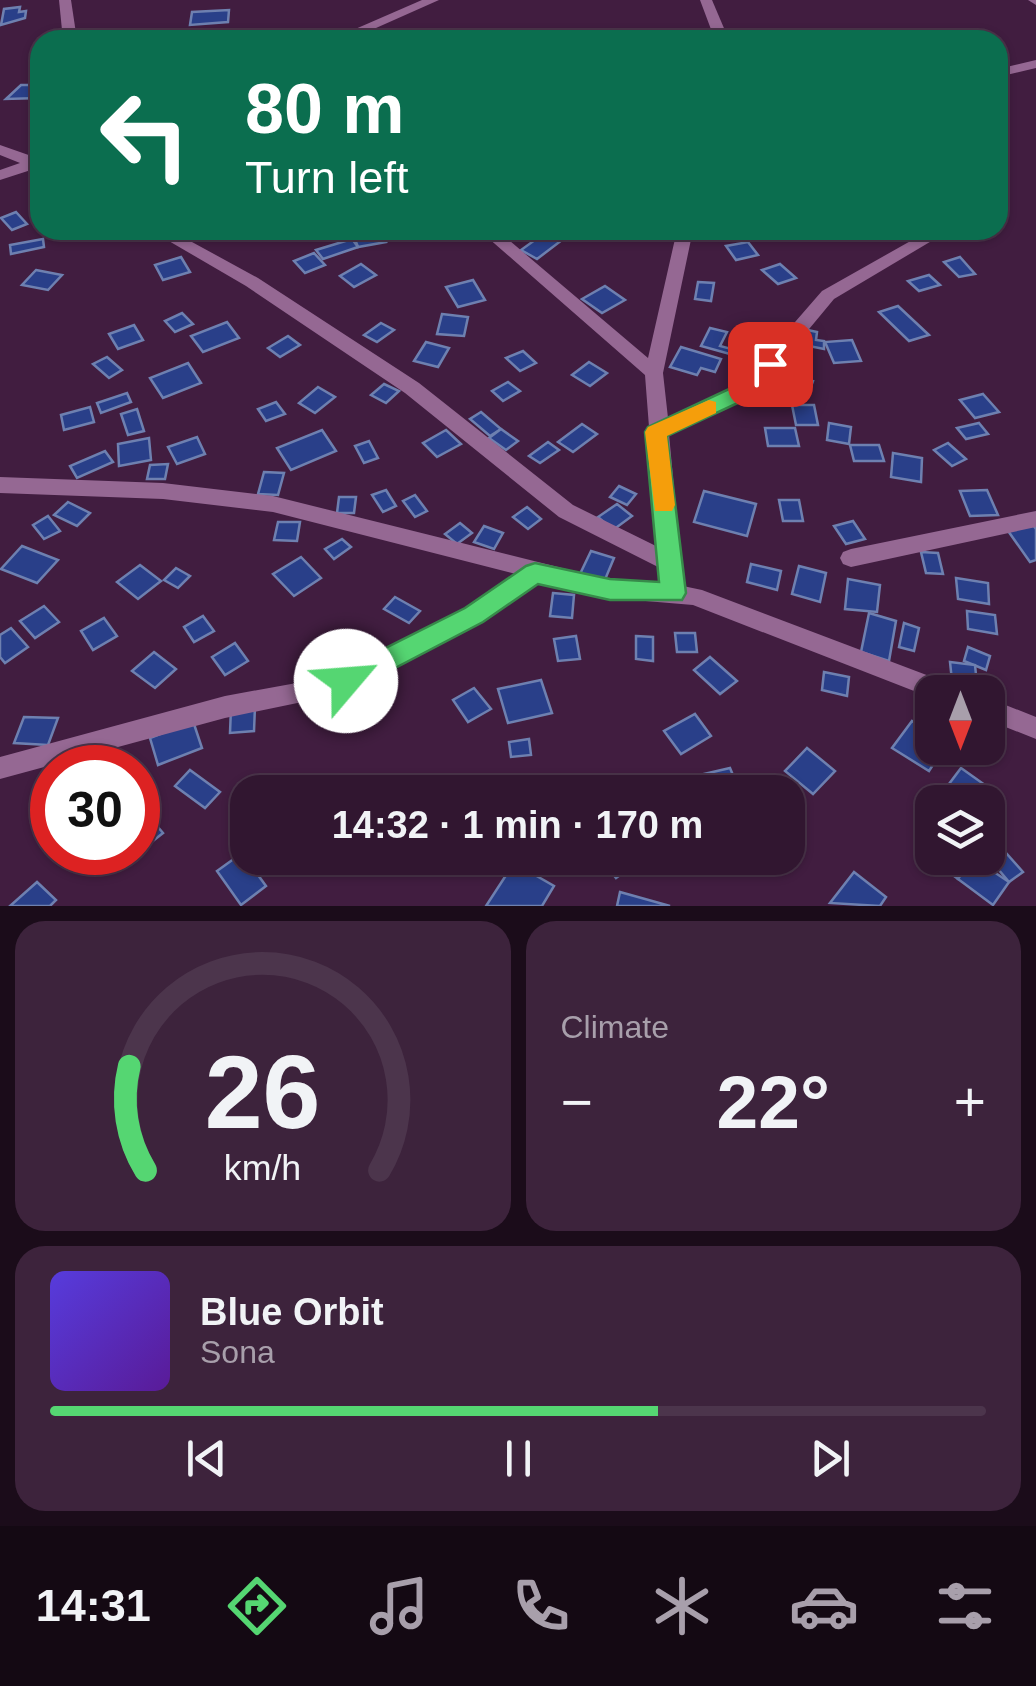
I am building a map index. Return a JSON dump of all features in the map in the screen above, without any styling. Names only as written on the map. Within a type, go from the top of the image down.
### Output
[{"type":"street","points":[[64,0],[68,30]]},
{"type":"street","points":[[361,30],[433,0]]},
{"type":"street","points":[[706,0],[718,30]]},
{"type":"street","points":[[1008,70],[1036,64]]},
{"type":"street","points":[[0,150],[30,160]]},
{"type":"street","points":[[0,175],[30,166]]},
{"type":"street","points":[[176,240],[252,282],[412,388],[566,511],[670,563]]},
{"type":"street","points":[[499,240],[654,373]]},
{"type":"street","points":[[673,593],[656,432],[654,373],[683,240]]},
{"type":"street","points":[[656,432],[749,388],[828,294],[924,240]]},
{"type":"street","points":[[0,486],[164,490],[273,504],[610,590],[673,593],[711,602],[915,680]]},
{"type":"street","points":[[851,558],[1036,519]]},
{"type":"street","points":[[0,768],[225,706],[328,688],[474,615],[535,573]]},
{"type":"street","points":[[1005,716],[1036,728]]},
{"type":"building","points":[[20,7],[19,12],[26,11],[25,18],[1,25],[4,9]]},
{"type":"building","points":[[229,10],[228,22],[190,25],[192,12]]},
{"type":"building","points":[[21,85],[30,85],[30,98],[6,99]]},
{"type":"building","points":[[16,212],[27,224],[12,230],[1,218]]},
{"type":"building","points":[[43,240],[44,247],[11,254],[10,245]]},
{"type":"building","points":[[349,240],[358,247],[323,259],[316,250]]},
{"type":"building","points":[[355,240],[386,242],[358,247]]},
{"type":"building","points":[[535,240],[562,240],[537,259],[521,250]]},
{"type":"building","points":[[748,242],[758,255],[736,260],[726,246]]},
{"type":"building","points":[[314,253],[325,265],[305,273],[294,261]]},
{"type":"building","points":[[181,257],[190,272],[163,280],[155,265]]},
{"type":"building","points":[[960,257],[975,274],[959,277],[944,262]]},
{"type":"building","points":[[361,264],[376,275],[354,287],[340,276]]},
{"type":"building","points":[[780,264],[796,278],[778,284],[762,270]]},
{"type":"building","points":[[36,270],[62,275],[48,290],[22,285]]},
{"type":"building","points":[[929,275],[940,285],[919,291],[908,281]]},
{"type":"building","points":[[473,280],[485,300],[458,307],[446,287]]},
{"type":"building","points":[[698,282],[714,283],[711,301],[695,299]]},
{"type":"building","points":[[605,286],[625,300],[602,313],[582,299]]},
{"type":"building","points":[[898,306],[929,335],[909,341],[879,312]]},
{"type":"building","points":[[182,313],[193,324],[175,332],[165,321]]},
{"type":"building","points":[[442,314],[468,317],[464,336],[437,334]]},
{"type":"building","points":[[227,322],[239,338],[203,352],[191,336]]},
{"type":"building","points":[[381,323],[394,330],[377,342],[364,335]]},
{"type":"building","points":[[134,325],[143,340],[118,349],[109,334]]},
{"type":"building","points":[[710,328],[727,332],[720,346],[739,351],[737,356],[701,346]]},
{"type":"building","points":[[803,329],[817,332],[816,340],[824,341],[824,349],[799,344]]},
{"type":"building","points":[[288,336],[300,345],[280,357],[268,348]]},
{"type":"building","points":[[852,340],[861,361],[834,363],[825,342]]},
{"type":"building","points":[[426,342],[449,348],[438,367],[414,361]]},
{"type":"building","points":[[681,347],[721,359],[715,372],[701,368],[697,375],[670,367]]},
{"type":"building","points":[[523,351],[536,363],[520,371],[506,358]]},
{"type":"building","points":[[107,357],[122,370],[109,378],[93,364]]},
{"type":"building","points":[[589,362],[607,373],[590,386],[572,375]]},
{"type":"building","points":[[188,363],[201,383],[163,398],[150,378]]},
{"type":"building","points":[[788,374],[813,381],[808,395],[782,388]]},
{"type":"building","points":[[508,382],[520,391],[503,401],[492,391]]},
{"type":"building","points":[[384,384],[399,391],[386,403],[371,395]]},
{"type":"building","points":[[318,387],[335,397],[315,413],[299,403]]},
{"type":"building","points":[[127,393],[131,402],[101,413],[97,403]]},
{"type":"building","points":[[983,394],[999,412],[975,418],[960,400]]},
{"type":"building","points":[[276,402],[285,414],[266,421],[258,409]]},
{"type":"building","points":[[792,405],[814,405],[818,425],[796,425]]},
{"type":"building","points":[[90,407],[94,422],[64,430],[61,415]]},
{"type":"building","points":[[137,409],[144,431],[128,435],[121,414]]},
{"type":"building","points":[[481,412],[501,429],[490,436],[470,419]]},
{"type":"building","points":[[829,423],[851,427],[849,444],[827,440]]},
{"type":"building","points":[[979,423],[988,434],[966,439],[957,428]]},
{"type":"building","points":[[582,424],[597,434],[573,452],[558,442]]},
{"type":"building","points":[[765,428],[795,428],[799,446],[768,446]]},
{"type":"building","points":[[501,429],[518,441],[506,450],[489,438]]},
{"type":"building","points":[[322,430],[336,451],[291,470],[277,448]]},
{"type":"building","points":[[446,430],[461,444],[437,457],[423,443]]},
{"type":"building","points":[[197,437],[205,454],[177,464],[168,447]]},
{"type":"building","points":[[149,438],[151,460],[119,466],[118,444]]},
{"type":"building","points":[[369,441],[378,458],[364,463],[355,446]]},
{"type":"building","points":[[548,442],[559,450],[540,463],[529,456]]},
{"type":"building","points":[[948,443],[966,459],[952,466],[934,450]]},
{"type":"building","points":[[850,445],[879,445],[884,461],[854,461]]},
{"type":"building","points":[[105,451],[113,462],[77,478],[70,466]]},
{"type":"building","points":[[893,453],[922,458],[921,482],[891,477]]},
{"type":"building","points":[[168,464],[165,479],[147,479],[150,465]]},
{"type":"building","points":[[264,472],[284,473],[278,495],[258,494]]},
{"type":"building","points":[[619,486],[636,494],[627,505],[610,497]]},
{"type":"building","points":[[386,490],[396,506],[383,512],[372,495]]},
{"type":"building","points":[[987,490],[998,515],[970,516],[960,491]]},
{"type":"building","points":[[704,491],[756,504],[747,536],[694,522]]},
{"type":"building","points":[[415,495],[427,511],[415,517],[403,501]]},
{"type":"building","points":[[339,497],[356,497],[354,513],[337,513]]},
{"type":"building","points":[[779,500],[799,500],[803,521],[783,521]]},
{"type":"building","points":[[68,502],[90,513],[77,526],[54,515]]},
{"type":"building","points":[[617,504],[632,516],[613,530],[598,517]]},
{"type":"building","points":[[527,507],[541,519],[528,529],[513,517]]},
{"type":"building","points":[[48,516],[60,531],[44,539],[33,525]]},
{"type":"building","points":[[853,521],[865,539],[846,544],[834,526]]},
{"type":"building","points":[[278,522],[300,522],[297,541],[274,540]]},
{"type":"building","points":[[1031,522],[1036,529],[1036,560],[1030,562],[1006,528]]},
{"type":"building","points":[[460,523],[472,533],[457,544],[445,534]]},
{"type":"building","points":[[484,526],[503,533],[494,549],[474,542]]},
{"type":"building","points":[[342,539],[351,547],[334,559],[325,549]]},
{"type":"building","points":[[22,546],[58,560],[37,583],[1,569]]},
{"type":"building","points":[[591,551],[614,558],[604,582],[580,574]]},
{"type":"building","points":[[921,552],[938,553],[943,574],[926,573]]},
{"type":"building","points":[[301,557],[321,578],[294,596],[273,574]]},
{"type":"building","points":[[751,564],[781,571],[777,590],[747,582]]},
{"type":"building","points":[[140,565],[161,581],[138,599],[117,582]]},
{"type":"building","points":[[799,566],[826,573],[820,602],[792,594]]},
{"type":"building","points":[[176,568],[190,576],[178,588],[164,580]]},
{"type":"building","points":[[956,578],[988,583],[989,604],[958,599]]},
{"type":"building","points":[[848,579],[880,585],[877,612],[845,609]]},
{"type":"building","points":[[553,593],[574,595],[572,618],[550,616]]},
{"type":"building","points":[[395,597],[420,611],[409,623],[384,609]]},
{"type":"building","points":[[44,606],[59,622],[35,638],[20,621]]},
{"type":"building","points":[[967,611],[995,615],[997,634],[968,629]]},
{"type":"building","points":[[869,613],[896,621],[889,661],[861,652]]},
{"type":"building","points":[[203,616],[214,631],[194,642],[184,627]]},
{"type":"building","points":[[104,618],[117,636],[93,650],[81,631]]},
{"type":"building","points":[[904,623],[919,628],[914,651],[899,647]]},
{"type":"building","points":[[11,628],[28,647],[5,663],[0,657],[0,635]]},
{"type":"building","points":[[675,633],[695,633],[697,652],[677,652]]},
{"type":"building","points":[[576,636],[580,659],[558,661],[554,639]]},
{"type":"building","points":[[636,636],[653,637],[653,661],[636,659]]},
{"type":"building","points":[[235,643],[248,661],[225,675],[212,657]]},
{"type":"building","points":[[968,647],[990,656],[986,670],[964,661]]},
{"type":"building","points":[[154,652],[176,669],[155,688],[132,671]]},
{"type":"building","points":[[710,657],[737,681],[720,694],[694,670]]},
{"type":"building","points":[[950,662],[975,665],[976,675],[951,675]]},
{"type":"building","points":[[824,672],[849,677],[847,696],[822,690]]},
{"type":"building","points":[[541,680],[552,713],[508,723],[498,689]]},
{"type":"building","points":[[474,688],[491,709],[468,722],[453,700]]},
{"type":"building","points":[[255,706],[254,731],[230,733],[231,708]]},
{"type":"building","points":[[695,714],[711,736],[681,754],[664,731]]},
{"type":"building","points":[[24,717],[58,718],[48,745],[14,743]]},
{"type":"building","points":[[193,721],[202,748],[160,764],[160,745],[152,745],[150,738]]},
{"type":"building","points":[[912,721],[915,723],[915,762],[892,748]]},
{"type":"building","points":[[529,739],[531,755],[511,757],[509,742]]},
{"type":"building","points":[[807,748],[835,771],[813,794],[805,787],[805,775],[785,771]]},
{"type":"building","points":[[730,768],[733,775],[700,775]]},
{"type":"building","points":[[961,768],[985,785],[948,785]]},
{"type":"building","points":[[190,770],[220,792],[205,808],[175,786]]},
{"type":"building","points":[[1005,852],[1023,872],[1009,882],[1003,875]]},
{"type":"building","points":[[230,862],[230,875],[258,875],[266,886],[241,905],[217,871]]},
{"type":"building","points":[[854,872],[886,897],[880,906],[830,903]]},
{"type":"building","points":[[506,875],[535,875],[554,886],[542,906],[486,906]]},
{"type":"building","points":[[961,875],[998,875],[1009,882],[993,905],[958,879]]},
{"type":"building","points":[[37,882],[56,900],[50,906],[10,906]]},
{"type":"building","points":[[620,892],[670,906],[617,906]]},
{"type":"slow traffic","points":[[664,505],[656,432],[709,407]]},
{"type":"route","points":[[346,681],[474,615],[535,573],[610,590],[673,593],[656,432],[749,388],[770,364]]}]
